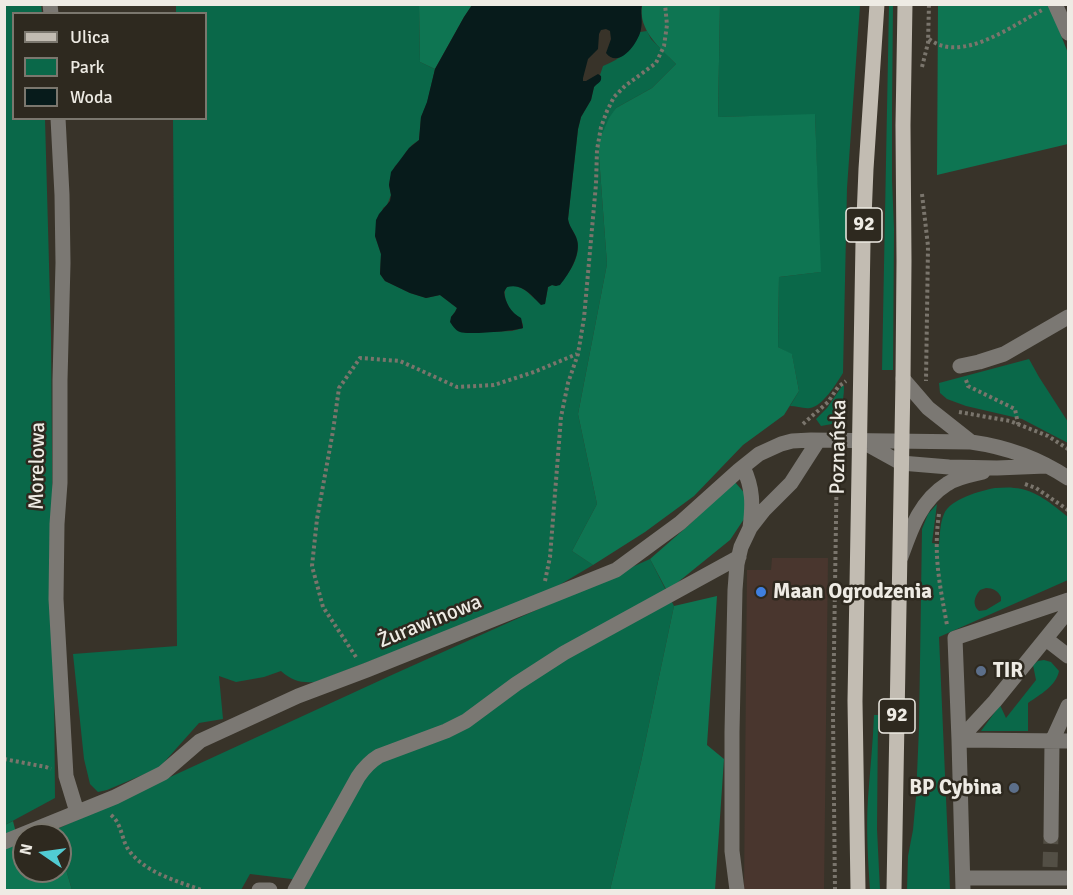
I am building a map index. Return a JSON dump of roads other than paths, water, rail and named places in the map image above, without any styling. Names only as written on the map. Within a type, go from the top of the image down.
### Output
[{"type":"main road","name":"Poznańska","points":[[858,891],[855,701],[866,169],[878,4]]},
{"type":"main road","name":"92","points":[[894,891],[902,463],[905,4]]},
{"type":"street","points":[[1049,7],[1068,33]]},
{"type":"street","name":"Morelowa","points":[[58,120],[63,263],[56,599],[66,776],[77,812]]},
{"type":"street","points":[[960,366],[1004,354],[1068,317]]},
{"type":"street","points":[[903,379],[927,408],[971,442]]},
{"type":"street","name":"Żurawinowa","points":[[4,842],[115,798],[163,773],[200,741],[298,696],[616,570],[680,523],[759,454],[781,444],[792,441],[860,440],[971,442],[1009,449],[1026,455],[1068,478]]},
{"type":"street","points":[[860,440],[902,463],[997,468],[1049,466]]},
{"type":"street","points":[[737,891],[732,851],[732,732],[735,590],[739,557],[750,528],[791,483],[818,441]]},
{"type":"street","points":[[744,467],[752,491],[750,528]]},
{"type":"street","points":[[900,561],[914,521],[929,499],[948,483],[997,468]]},
{"type":"street","points":[[295,891],[358,777],[371,761],[446,731],[466,720],[564,653],[739,557]]},
{"type":"street","points":[[1068,600],[955,638],[963,884],[1068,878]]},
{"type":"street","points":[[959,740],[995,701],[1068,611]]},
{"type":"street","points":[[1046,639],[1068,656]]},
{"type":"street","points":[[1051,836],[1052,741],[1068,706]]},
{"type":"street","points":[[959,740],[1068,741]]},
{"type":"street","points":[[259,890],[270,891]]},
{"type":"water","points":[[472,5],[642,5],[642,26],[637,41],[628,52],[617,58],[606,53],[611,39],[610,31],[601,30],[598,49],[588,59],[583,81],[598,74],[601,78],[594,87],[591,100],[581,117],[578,129],[568,219],[578,243],[578,249],[571,269],[560,285],[548,287],[545,304],[541,305],[522,288],[507,287],[504,292],[506,300],[511,310],[521,318],[523,328],[472,333],[460,332],[454,328],[450,322],[457,308],[440,295],[426,298],[385,281],[380,274],[381,254],[375,236],[376,220],[390,201],[391,172],[409,148],[419,140],[421,117],[435,69]]},
{"type":"tunnel","points":[[1050,867],[1051,836]]},
{"type":"place","name":"Maan Ogrodzenia","points":[[761,592]]},
{"type":"place","name":"TIR","points":[[981,671]]},
{"type":"place","name":"BP Cybina","points":[[1014,788]]}]
